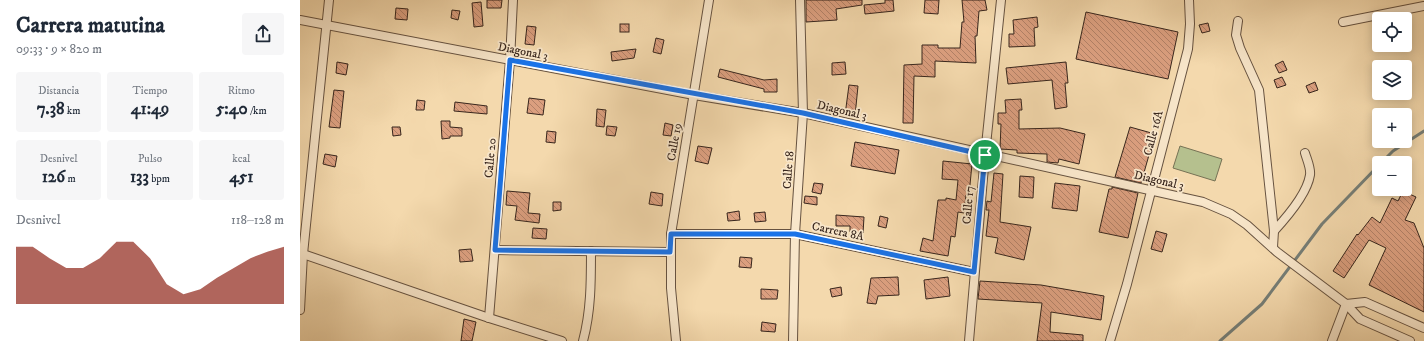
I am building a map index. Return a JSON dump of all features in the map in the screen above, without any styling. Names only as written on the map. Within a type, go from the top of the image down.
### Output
[{"type":"street","points":[[300,310],[302,254],[329,0]]},
{"type":"street","name":"Calle 20","points":[[489,318],[510,60],[513,0]]},
{"type":"street","name":"Calle 19","points":[[676,341],[671,288],[671,234],[709,0]]},
{"type":"street","name":"Calle 18","points":[[793,341],[795,234],[803,113],[800,0]]},
{"type":"street","name":"Calle 17","points":[[969,341],[985,155],[1002,0]]},
{"type":"street","name":"Calle 16A","points":[[1110,341],[1127,284],[1188,49],[1190,24],[1189,0]]},
{"type":"street","points":[[1343,22],[1424,6]]},
{"type":"street","name":"Diagonal 3","points":[[300,20],[694,95],[803,113],[985,155],[1203,202],[1230,214],[1247,225],[1299,269],[1346,304],[1360,319],[1410,341]]},
{"type":"street","points":[[1238,21],[1236,35],[1240,48],[1259,90],[1275,249]]},
{"type":"street","points":[[1274,231],[1289,215],[1302,194],[1310,175],[1305,153]]},
{"type":"street","name":"Carrera 8A","points":[[671,234],[795,234],[974,272]]},
{"type":"street","points":[[495,250],[670,252]]},
{"type":"street","points":[[583,341],[589,319],[591,251]]},
{"type":"street","points":[[302,254],[489,318],[562,341]]},
{"type":"street","points":[[1332,341],[1346,304],[1365,302],[1424,328]]},
{"type":"green space","points":[[1180,146],[1222,159],[1215,181],[1173,168]]},
{"type":"building","points":[[487,0],[502,0],[501,8],[487,8]]},
{"type":"building","points":[[806,0],[862,0],[862,5],[836,9],[837,20],[806,22]]},
{"type":"building","points":[[885,0],[893,0],[894,11],[865,14],[864,5],[885,3]]},
{"type":"building","points":[[925,0],[939,0],[938,14],[924,13]]},
{"type":"building","points":[[962,0],[985,0],[987,10],[979,11],[977,36],[975,36],[976,63],[935,61],[935,77],[914,76],[913,123],[903,123],[904,65],[922,64],[922,45],[938,45],[938,48],[960,48],[962,22],[964,22]]},
{"type":"building","points":[[481,2],[483,26],[474,27],[472,3]]},
{"type":"building","points":[[396,8],[408,9],[407,20],[395,19]]},
{"type":"building","points":[[452,10],[460,11],[458,20],[451,18]]},
{"type":"building","points":[[1086,12],[1178,32],[1168,79],[1076,59]]},
{"type":"building","points":[[1037,17],[1038,27],[1034,28],[1035,46],[1009,47],[1009,34],[1014,34],[1013,20]]},
{"type":"building","points":[[1208,23],[1210,31],[1202,33],[1199,25]]},
{"type":"building","points":[[620,24],[629,24],[629,32],[620,32]]},
{"type":"building","points":[[527,26],[536,27],[534,45],[525,44]]},
{"type":"building","points":[[656,38],[664,40],[661,54],[653,52]]},
{"type":"building","points":[[636,49],[634,58],[612,61],[611,52]]},
{"type":"building","points":[[1283,61],[1287,70],[1279,73],[1275,65]]},
{"type":"building","points":[[337,62],[348,64],[346,75],[336,73]]},
{"type":"building","points":[[845,62],[846,74],[832,75],[832,63]]},
{"type":"building","points":[[1066,62],[1068,83],[1065,83],[1067,107],[1055,109],[1052,80],[1008,84],[1006,68]]},
{"type":"building","points":[[720,69],[764,80],[777,79],[777,92],[764,92],[764,89],[718,77]]},
{"type":"building","points":[[1282,77],[1286,85],[1277,88],[1274,80]]},
{"type":"building","points":[[1315,82],[1318,90],[1309,93],[1306,86]]},
{"type":"building","points":[[849,85],[858,86],[855,116],[845,115]]},
{"type":"building","points":[[334,90],[344,91],[340,128],[329,127]]},
{"type":"building","points":[[529,98],[545,100],[543,115],[527,113]]},
{"type":"building","points":[[1021,99],[1022,110],[1019,110],[1019,129],[1060,128],[1085,134],[1079,164],[1059,159],[1058,163],[1047,162],[1047,154],[1017,153],[1017,150],[1000,149],[1001,124],[998,124],[998,113],[1006,113],[1005,100]]},
{"type":"building","points":[[417,100],[425,101],[424,110],[416,110]]},
{"type":"building","points":[[455,102],[487,106],[487,114],[454,111]]},
{"type":"building","points":[[597,109],[606,110],[604,127],[596,126]]},
{"type":"building","points":[[441,121],[450,121],[450,127],[462,128],[462,136],[450,136],[450,138],[442,139]]},
{"type":"building","points":[[665,123],[673,125],[671,136],[663,135]]},
{"type":"building","points":[[607,126],[617,127],[615,136],[606,135]]},
{"type":"building","points":[[392,127],[400,127],[401,135],[393,136]]},
{"type":"building","points":[[1130,127],[1155,134],[1141,183],[1115,177]]},
{"type":"building","points":[[547,131],[556,132],[555,143],[546,142]]},
{"type":"building","points":[[855,142],[899,150],[895,174],[851,166]]},
{"type":"building","points":[[698,146],[712,148],[708,164],[695,161]]},
{"type":"building","points":[[325,154],[337,156],[335,167],[323,164]]},
{"type":"building","points":[[943,161],[972,164],[969,195],[966,195],[964,213],[958,212],[955,237],[951,236],[948,256],[920,251],[923,238],[933,241],[938,200],[946,200],[946,198],[956,200],[958,180],[942,179]]},
{"type":"building","points":[[994,173],[1003,174],[1000,222],[1031,227],[1024,260],[995,253],[998,238],[986,236],[989,210],[986,210],[987,201],[991,202]]},
{"type":"building","points":[[1020,176],[1034,177],[1033,198],[1019,197]]},
{"type":"building","points":[[814,183],[823,184],[821,194],[812,192]]},
{"type":"building","points":[[1055,183],[1080,186],[1077,211],[1052,208]]},
{"type":"building","points":[[1112,187],[1138,193],[1128,238],[1099,232],[1109,189],[1112,189]]},
{"type":"building","points":[[507,191],[530,193],[528,213],[540,214],[539,223],[515,220],[517,206],[506,205]]},
{"type":"building","points":[[651,192],[663,194],[662,206],[649,204]]},
{"type":"building","points":[[1412,195],[1416,197],[1405,220],[1414,223],[1424,248],[1424,312],[1369,285],[1386,248],[1369,240],[1344,278],[1333,271],[1357,234],[1358,235],[1372,217],[1380,223],[1392,198],[1398,201],[1400,196]]},
{"type":"building","points":[[805,196],[817,197],[817,205],[804,203]]},
{"type":"building","points":[[553,202],[561,202],[561,210],[553,211]]},
{"type":"building","points":[[739,211],[740,220],[728,221],[727,213]]},
{"type":"building","points":[[765,212],[766,221],[755,222],[754,213]]},
{"type":"building","points":[[836,215],[864,217],[863,233],[850,232],[850,226],[836,226]]},
{"type":"building","points":[[880,216],[888,218],[886,228],[878,226]]},
{"type":"building","points":[[533,228],[547,229],[546,239],[532,238]]},
{"type":"building","points":[[1156,231],[1167,234],[1162,252],[1151,249]]},
{"type":"building","points":[[471,249],[473,261],[460,262],[459,250]]},
{"type":"building","points":[[740,257],[752,258],[751,268],[739,267]]},
{"type":"building","points":[[898,277],[899,295],[878,296],[876,304],[867,303],[871,278]]},
{"type":"building","points":[[948,277],[950,296],[926,299],[924,280]]},
{"type":"building","points":[[980,281],[1041,285],[1104,296],[1101,320],[1051,312],[1050,332],[1083,335],[1083,341],[1037,341],[1042,303],[978,299]]},
{"type":"building","points":[[841,287],[842,295],[832,297],[830,289]]},
{"type":"building","points":[[761,289],[778,290],[777,299],[761,299]]},
{"type":"building","points":[[464,319],[476,322],[472,341],[461,341]]},
{"type":"building","points":[[762,322],[776,324],[775,332],[761,331]]},
{"type":"waterway","points":[[1388,156],[1393,151],[1424,131]]},
{"type":"waterway","points":[[1220,341],[1262,304],[1322,224],[1372,172]]},
{"type":"route","points":[[510,60],[694,95],[803,113],[985,155],[974,272],[795,234],[671,234],[670,252],[495,250],[510,60]]}]
